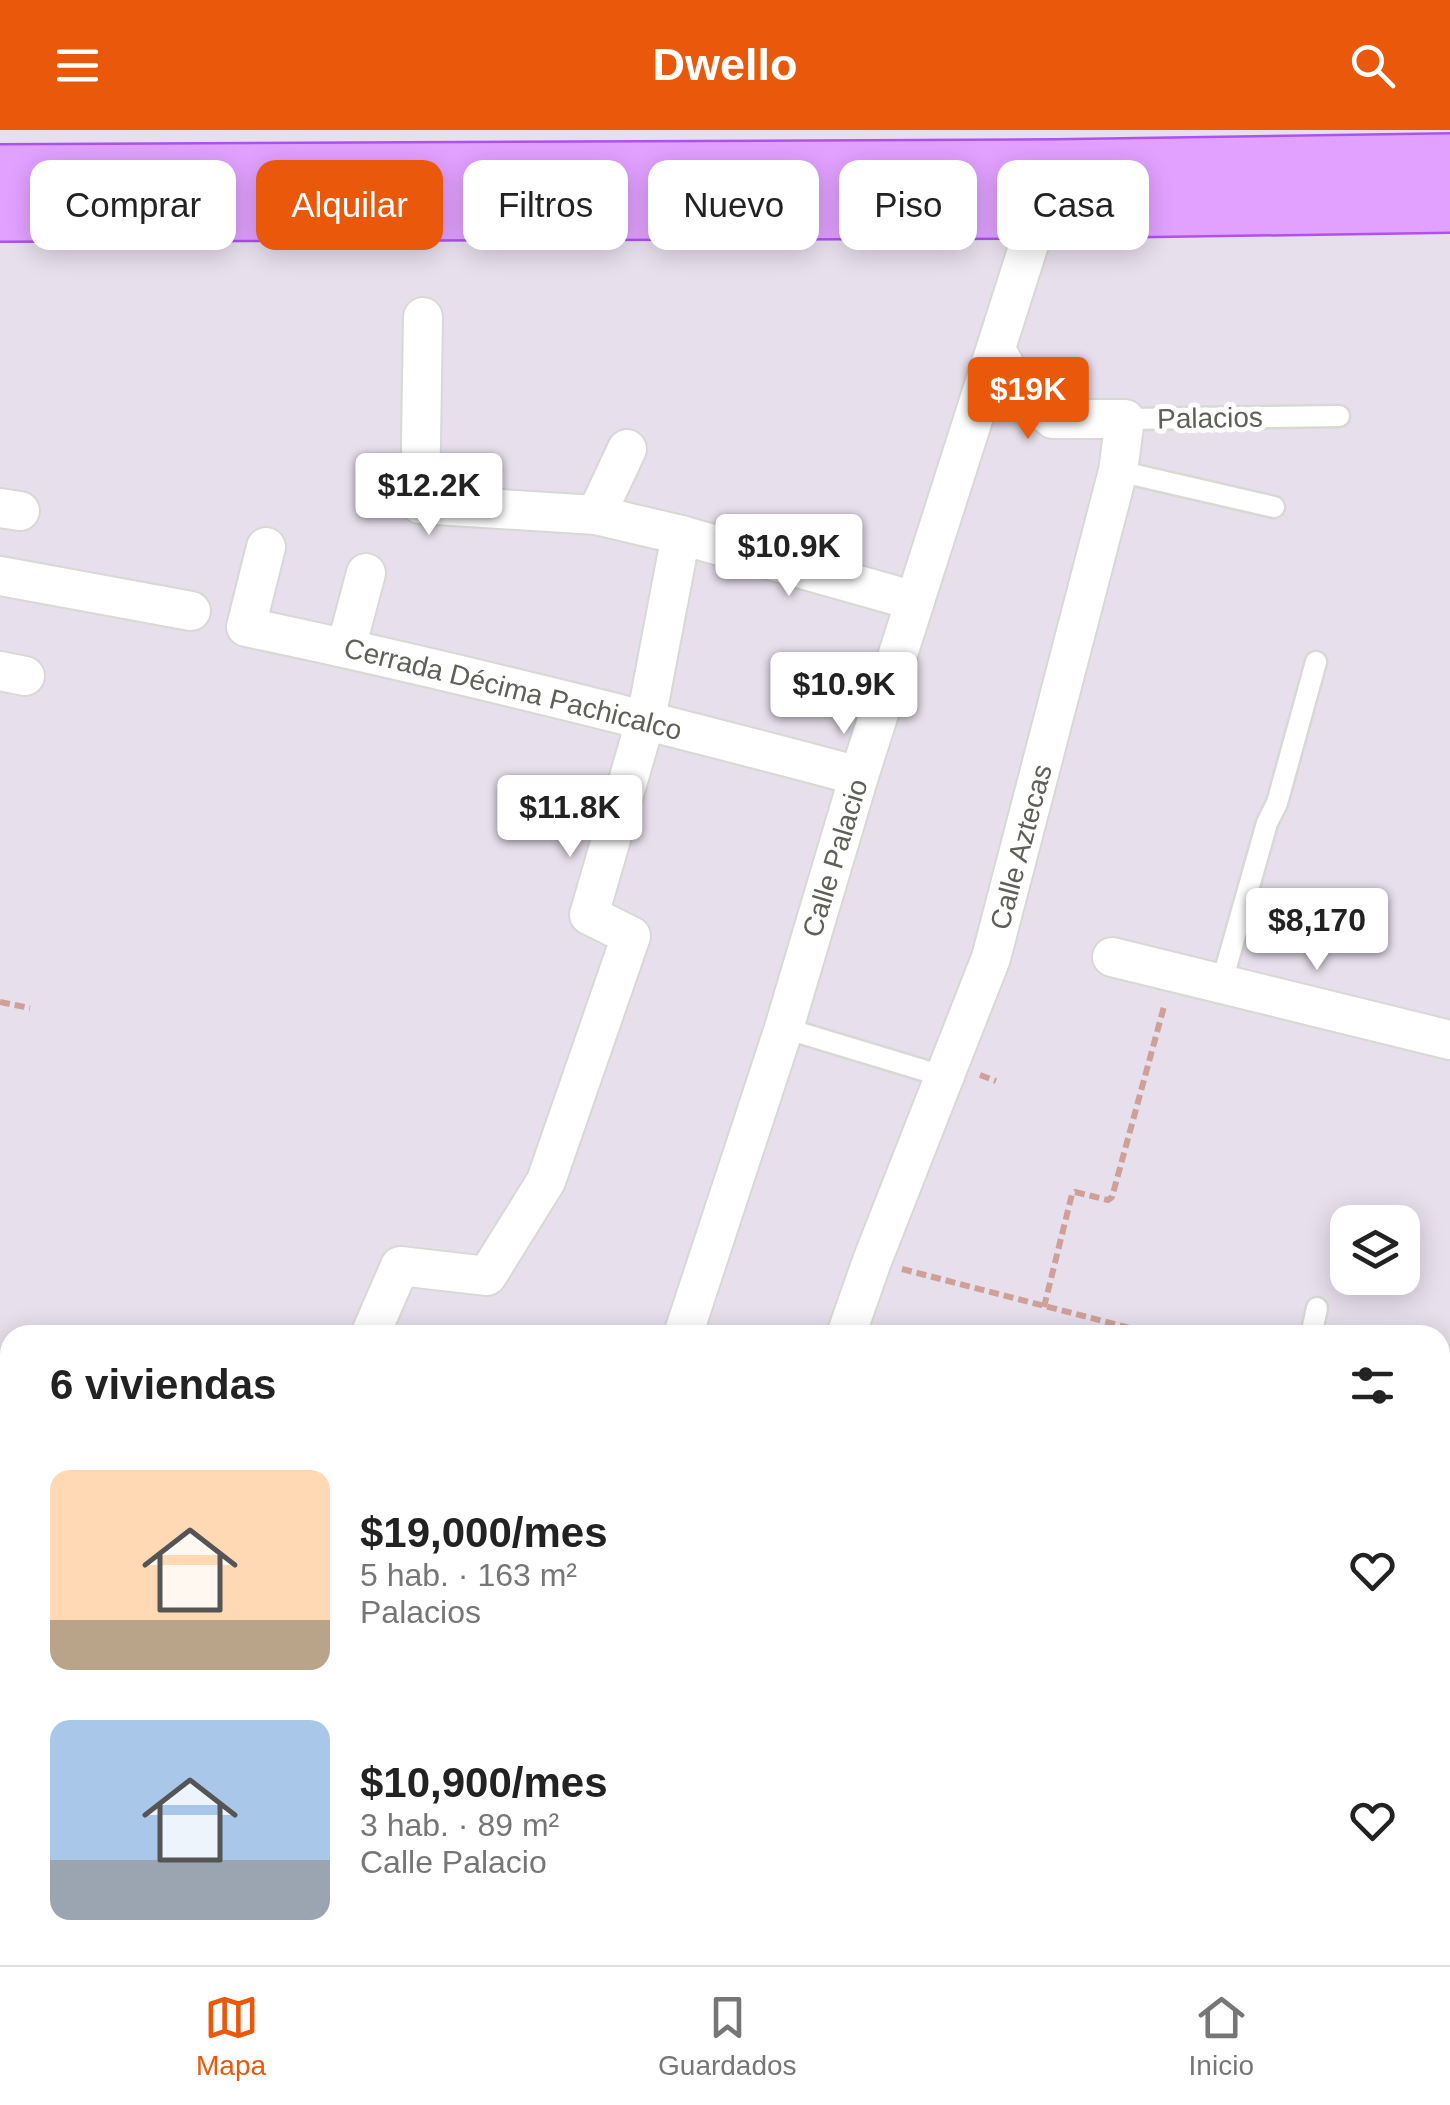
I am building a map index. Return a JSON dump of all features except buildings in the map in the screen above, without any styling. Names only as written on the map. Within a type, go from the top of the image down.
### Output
[{"type":"main road","points":[[0,173],[1056,168],[1450,162]]},
{"type":"main road","points":[[1149,208],[1450,204]]},
{"type":"main road","points":[[0,213],[997,210]]},
{"type":"street","name":"Calle Palacio","points":[[686,1325],[784,1028],[1027,250]]},
{"type":"street","points":[[422,318],[420,504],[596,515],[915,600]]},
{"type":"street","name":"Palacios","points":[[996,350],[1018,390],[1053,419],[1125,419]]},
{"type":"street","name":"Calle Aztecas","points":[[850,1325],[991,958],[1118,471],[1125,419]]},
{"type":"street","points":[[596,515],[627,449]]},
{"type":"street","points":[[374,1325],[400,1266],[486,1276],[546,1181],[631,936],[590,916],[646,720],[682,535]]},
{"type":"street","name":"Cerrada Décima Pachicalco","points":[[266,546],[246,627],[646,720],[860,776]]},
{"type":"street","points":[[346,648],[366,573]]},
{"type":"street","points":[[0,576],[192,611]]},
{"type":"street","points":[[1112,957],[1450,1040]]},
{"type":"lane","name":"Palacios","points":[[1125,419],[1339,416]]},
{"type":"lane","points":[[1118,471],[1274,507]]},
{"type":"lane","points":[[1221,985],[1316,662]]},
{"type":"lane","points":[[784,1028],[946,1078]]},
{"type":"lane","points":[[1313,1325],[1317,1308]]},
{"type":"path","points":[[1044,1307],[1072,1194],[1108,1200],[1112,1197],[1174,973]]},
{"type":"path","points":[[0,1002],[30,1008]]},
{"type":"path","points":[[872,1261],[1122,1325]]}]
